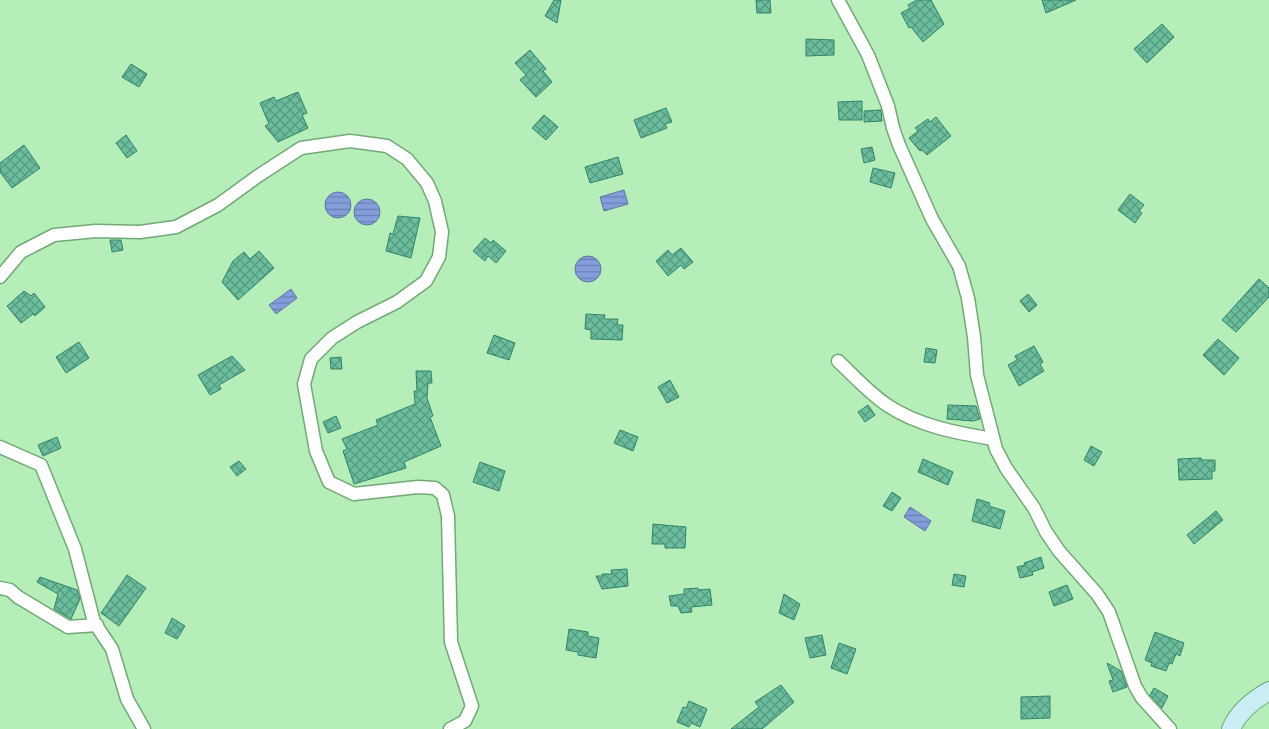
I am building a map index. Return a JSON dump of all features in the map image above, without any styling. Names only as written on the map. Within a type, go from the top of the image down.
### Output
[{"type":"main road","points":[[1231,729],[1236,718],[1257,697],[1269,691]]},
{"type":"street","points":[[838,0],[868,55],[888,106],[892,128],[898,145],[932,219],[959,266],[968,298],[977,375],[996,449],[1006,468],[1034,508],[1059,552],[1097,594],[1108,612],[1135,686],[1142,698],[1170,729]]},
{"type":"street","points":[[0,277],[21,252],[54,235],[96,231],[140,232],[176,227],[218,205],[301,148],[350,141],[387,146],[407,159],[427,183],[435,202],[442,232],[439,257],[426,282],[397,302],[357,322],[332,338],[311,359],[304,384],[316,451],[329,482],[354,494],[418,487],[435,488],[443,495],[448,516],[451,642],[472,706],[465,721],[450,729]]},
{"type":"street","points":[[838,361],[885,404],[909,418],[967,435],[993,439]]},
{"type":"street","points":[[0,447],[42,465],[74,549],[97,625],[112,649],[127,699],[144,729]]},
{"type":"street","points":[[0,588],[10,590],[18,597],[68,627],[97,625]]},
{"type":"water","points":[[624,190],[628,204],[604,211],[600,197]]},
{"type":"water","points":[[338,192],[348,195],[351,205],[348,215],[338,218],[328,215],[325,205],[328,195]]},
{"type":"water","points":[[367,199],[377,202],[380,212],[377,222],[367,225],[357,222],[354,212],[357,202]]},
{"type":"water","points":[[588,256],[598,259],[601,269],[598,279],[588,282],[578,279],[575,269],[578,259]]},
{"type":"water","points":[[291,289],[297,298],[276,314],[269,305]]},
{"type":"water","points":[[910,507],[931,521],[925,531],[904,517]]},
{"type":"building","points":[[554,0],[561,0],[557,23],[545,16]]},
{"type":"building","points":[[756,0],[770,0],[771,13],[757,13]]},
{"type":"building","points":[[917,0],[931,0],[944,24],[923,42],[911,27],[909,28],[901,13],[910,8],[908,5]]},
{"type":"building","points":[[1042,0],[1076,0],[1046,13]]},
{"type":"building","points":[[1162,24],[1174,37],[1147,63],[1134,49]]},
{"type":"building","points":[[806,39],[834,40],[834,55],[806,56]]},
{"type":"building","points":[[530,50],[546,69],[543,71],[552,82],[536,97],[520,80],[526,75],[515,63]]},
{"type":"building","points":[[131,64],[147,74],[139,87],[122,77]]},
{"type":"building","points":[[298,92],[307,113],[302,115],[308,128],[278,142],[265,126],[269,124],[260,103],[274,97],[276,101]]},
{"type":"building","points":[[862,101],[862,120],[839,120],[838,102]]},
{"type":"building","points":[[666,108],[672,122],[665,124],[667,128],[641,138],[634,120]]},
{"type":"building","points":[[881,110],[882,121],[864,122],[864,111]]},
{"type":"building","points":[[544,115],[558,127],[546,140],[532,128]]},
{"type":"building","points":[[936,117],[951,136],[927,155],[922,150],[920,151],[909,138],[918,131],[915,128],[928,119],[930,122]]},
{"type":"building","points":[[126,135],[137,151],[127,158],[116,143]]},
{"type":"building","points":[[24,145],[40,168],[12,188],[0,172],[0,163]]},
{"type":"building","points":[[872,147],[875,160],[864,163],[861,149]]},
{"type":"building","points":[[618,157],[623,174],[590,183],[585,167]]},
{"type":"building","points":[[873,168],[895,173],[891,188],[870,182]]},
{"type":"building","points":[[1130,194],[1144,205],[1139,211],[1142,213],[1135,223],[1118,210]]},
{"type":"building","points":[[398,216],[420,218],[411,258],[386,251],[390,233],[393,234]]},
{"type":"building","points":[[485,238],[491,243],[493,240],[506,251],[496,263],[488,256],[485,261],[473,251]]},
{"type":"building","points":[[110,240],[121,240],[123,250],[112,252]]},
{"type":"building","points":[[681,248],[693,262],[684,269],[681,265],[668,276],[656,261],[668,250],[672,255]]},
{"type":"building","points":[[259,251],[274,268],[238,300],[222,282],[233,261],[244,252],[250,259]]},
{"type":"building","points":[[1259,279],[1269,288],[1269,297],[1236,332],[1222,320]]},
{"type":"building","points":[[24,291],[31,296],[34,293],[45,307],[35,316],[33,314],[21,323],[7,306]]},
{"type":"building","points":[[1028,294],[1037,305],[1029,312],[1020,301]]},
{"type":"building","points":[[586,314],[605,315],[604,319],[618,319],[617,325],[623,325],[622,340],[591,339],[591,330],[585,329]]},
{"type":"building","points":[[494,335],[515,343],[509,360],[487,353]]},
{"type":"building","points":[[1218,339],[1239,358],[1224,375],[1203,355]]},
{"type":"building","points":[[79,342],[89,358],[66,373],[56,357]]},
{"type":"building","points":[[1034,346],[1043,362],[1040,364],[1044,371],[1019,386],[1008,365],[1017,360],[1015,356]]},
{"type":"building","points":[[926,348],[937,350],[935,363],[924,362]]},
{"type":"building","points":[[232,356],[245,370],[219,385],[221,389],[210,395],[198,375]]},
{"type":"building","points":[[341,357],[342,369],[331,369],[330,358]]},
{"type":"building","points":[[416,371],[431,371],[432,383],[428,383],[427,398],[433,416],[430,417],[441,446],[404,462],[406,468],[354,484],[343,451],[347,449],[342,439],[378,425],[376,420],[415,404],[414,391],[417,391]]},
{"type":"building","points":[[670,380],[679,397],[667,403],[658,387]]},
{"type":"building","points":[[868,405],[875,415],[865,422],[858,412]]},
{"type":"building","points":[[948,405],[976,406],[980,419],[973,421],[947,419]]},
{"type":"building","points":[[336,416],[341,428],[328,433],[323,422]]},
{"type":"building","points":[[620,430],[638,437],[633,451],[614,443]]},
{"type":"building","points":[[57,437],[61,448],[43,456],[38,445]]},
{"type":"building","points":[[1091,446],[1102,452],[1094,466],[1084,460]]},
{"type":"building","points":[[1201,458],[1202,460],[1215,460],[1215,471],[1212,471],[1212,479],[1179,480],[1178,459]]},
{"type":"building","points":[[923,459],[953,472],[948,485],[918,472]]},
{"type":"building","points":[[239,461],[246,469],[237,476],[230,467]]},
{"type":"building","points":[[480,462],[505,471],[499,491],[473,482]]},
{"type":"building","points":[[892,492],[901,498],[892,511],[883,506]]},
{"type":"building","points":[[977,499],[990,503],[989,506],[1005,511],[1000,529],[972,521]]},
{"type":"building","points":[[1216,511],[1223,520],[1194,544],[1187,535]]},
{"type":"building","points":[[653,524],[686,527],[685,548],[665,548],[665,544],[652,544]]},
{"type":"building","points":[[1041,557],[1044,568],[1032,572],[1033,575],[1020,578],[1017,567]]},
{"type":"building","points":[[627,569],[628,586],[602,589],[596,576],[612,574],[611,570]]},
{"type":"building","points":[[954,574],[966,576],[964,587],[952,585]]},
{"type":"building","points":[[127,575],[146,588],[119,626],[101,613]]},
{"type":"building","points":[[40,577],[77,590],[80,599],[71,619],[54,609],[58,594],[37,582]]},
{"type":"building","points":[[1067,585],[1073,599],[1054,606],[1049,592]]},
{"type":"building","points":[[698,588],[698,590],[710,589],[712,605],[691,607],[692,612],[681,613],[678,606],[671,606],[669,596],[684,594],[684,589]]},
{"type":"building","points":[[784,594],[800,604],[794,620],[779,613]]},
{"type":"building","points":[[172,618],[185,626],[177,639],[165,633]]},
{"type":"building","points":[[569,629],[588,632],[588,636],[599,638],[596,658],[578,655],[578,652],[566,650]]},
{"type":"building","points":[[1155,632],[1184,643],[1180,656],[1176,654],[1172,664],[1169,663],[1166,671],[1151,666],[1152,663],[1145,660]]},
{"type":"building","points":[[822,635],[826,655],[810,658],[805,638]]},
{"type":"building","points":[[839,643],[856,649],[847,674],[831,668]]},
{"type":"building","points":[[1107,663],[1121,671],[1127,687],[1113,692],[1109,681],[1113,680]]},
{"type":"building","points":[[781,685],[794,702],[762,729],[731,729],[759,707],[755,702]]},
{"type":"building","points":[[1154,688],[1168,696],[1162,708],[1150,695]]},
{"type":"building","points":[[1050,696],[1050,718],[1021,719],[1021,697]]},
{"type":"building","points":[[689,701],[707,709],[700,727],[691,723],[689,727],[677,722],[683,707],[686,708]]}]
